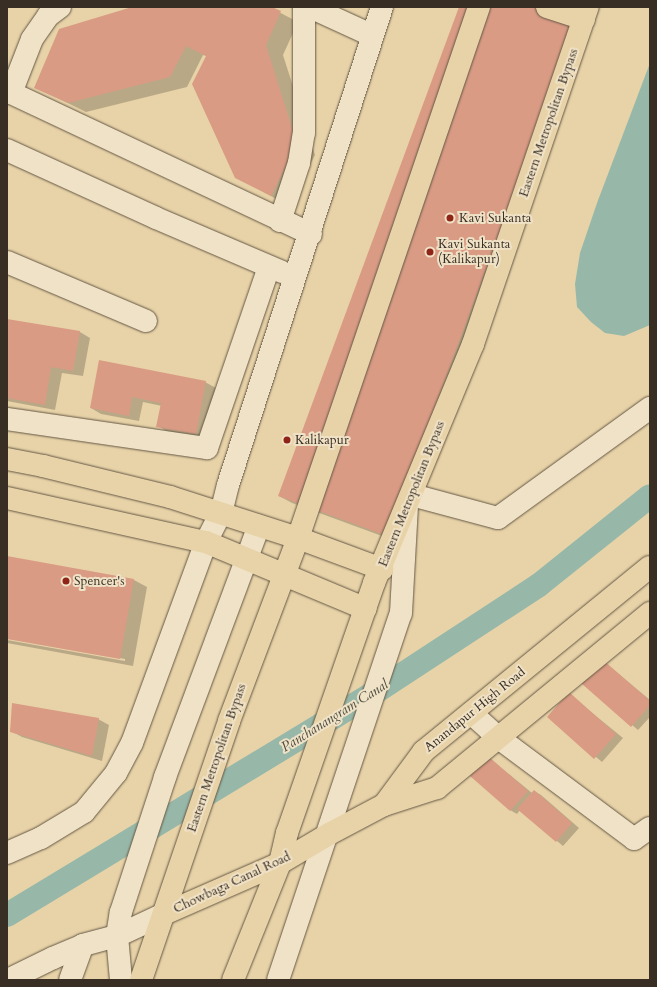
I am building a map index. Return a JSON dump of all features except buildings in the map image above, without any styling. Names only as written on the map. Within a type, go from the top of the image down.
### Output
[{"type":"main road","name":"Eastern Metropolitan Bypass","points":[[141,980],[178,875],[229,721],[298,538],[479,7]]},
{"type":"main road","points":[[547,7],[586,13]]},
{"type":"main road","name":"Eastern Metropolitan Bypass","points":[[233,980],[280,863],[287,833],[352,646],[473,344],[586,13]]},
{"type":"main road","points":[[7,459],[43,466],[163,495],[298,538],[382,569]]},
{"type":"main road","points":[[7,498],[206,542],[366,609]]},
{"type":"main road","name":"Anandapur High Road","points":[[384,805],[424,751],[650,568]]},
{"type":"main road","points":[[384,805],[437,788],[500,739],[650,613]]},
{"type":"main road","name":"Chowbaga Canal Road","points":[[164,914],[280,863],[328,834],[384,805]]},
{"type":"street","points":[[60,7],[48,16],[32,39],[9,92],[310,234]]},
{"type":"street","points":[[280,221],[299,163],[304,133],[304,7]]},
{"type":"street","points":[[310,7],[373,36]]},
{"type":"street","points":[[7,853],[41,838],[84,812],[116,773],[144,713],[206,542],[221,513],[228,485],[296,278],[382,7]]},
{"type":"street","points":[[7,150],[296,278]]},
{"type":"street","points":[[7,262],[146,321]]},
{"type":"street","points":[[7,419],[207,448],[269,267]]},
{"type":"street","points":[[278,980],[346,782],[401,613],[409,501],[498,518],[650,408]]},
{"type":"street","points":[[121,980],[117,936],[121,912],[165,777],[259,526]]},
{"type":"street","points":[[471,712],[500,739],[645,839]]},
{"type":"street","points":[[8,980],[83,945],[117,936],[164,914]]},
{"type":"street","points":[[70,980],[83,945]]},
{"type":"shaded area","points":[[650,63],[650,325],[624,336],[605,333],[591,322],[577,307],[575,284],[580,253],[597,203]]},
{"type":"waterway","name":"Panchanangram Canal","points":[[7,915],[374,693],[539,585],[650,496]]},
{"type":"place","name":"Kavi Sukanta","points":[[450,218]]},
{"type":"place","name":"Kavi Sukanta (Kalikapur)","points":[[430,252]]},
{"type":"place","name":"Kalikapur","points":[[287,440]]},
{"type":"place","name":"Spencer's","points":[[66,581]]}]
